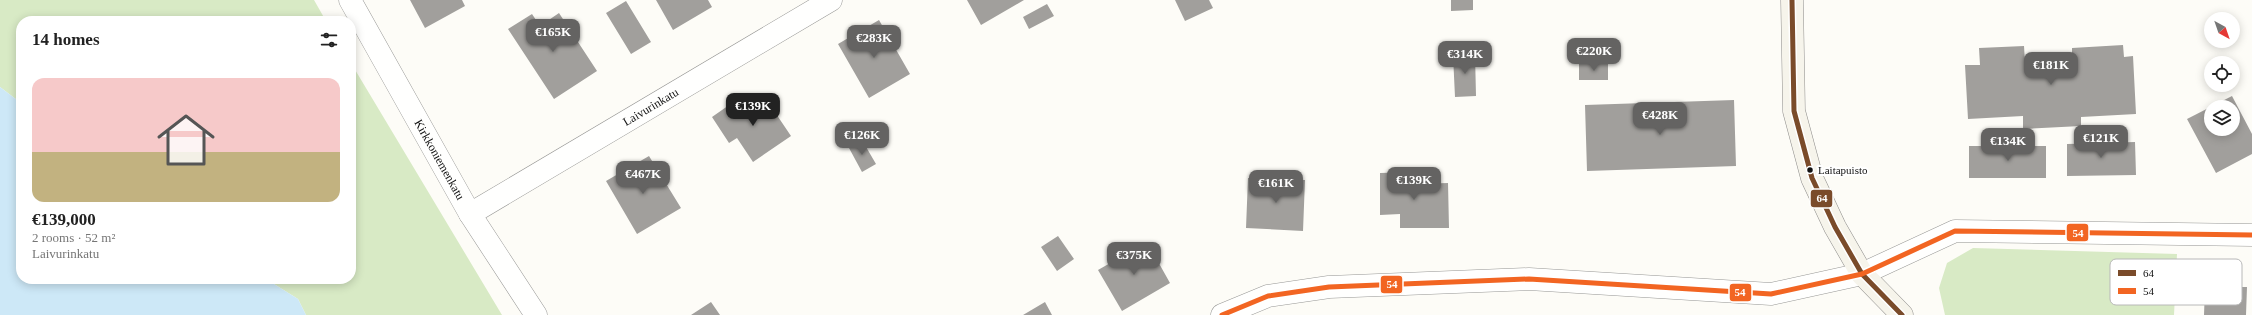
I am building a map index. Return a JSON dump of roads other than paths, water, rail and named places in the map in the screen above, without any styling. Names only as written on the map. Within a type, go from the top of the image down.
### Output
[{"type":"street","name":"Kirkkoniemenkatu","points":[[350,0],[470,214],[536,315]]},
{"type":"street","name":"Laivurinkatu","points":[[470,214],[831,0]]},
{"type":"street","points":[[1792,0],[1794,111],[1812,178],[1835,227],[1862,274],[1902,315]]},
{"type":"street","points":[[1222,315],[1268,296],[1329,287],[1529,279],[1770,294],[1862,274],[1955,231],[2252,235]]},
{"type":"water","points":[[0,87],[16,99],[16,284],[274,284],[298,299],[306,315],[0,315]]},
{"type":"place","name":"Laitapuisto","points":[[1810,170]]}]
